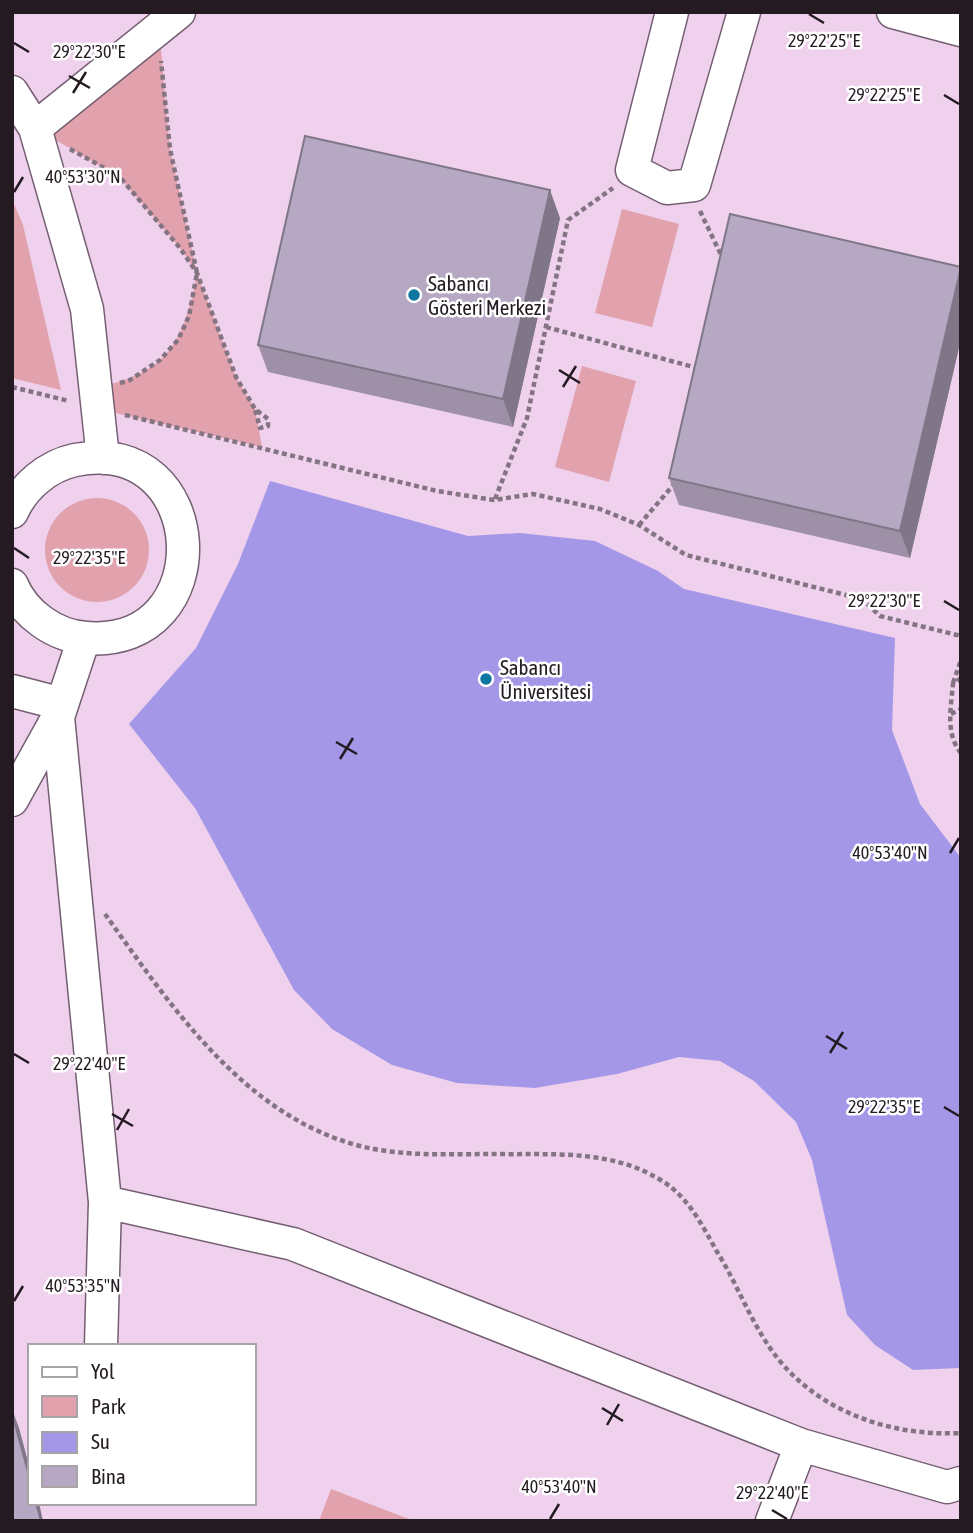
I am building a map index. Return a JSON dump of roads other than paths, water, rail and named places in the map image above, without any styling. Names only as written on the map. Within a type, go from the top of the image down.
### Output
[{"type":"street","points":[[672,12],[632,170],[667,188],[694,185],[744,12]]},
{"type":"street","points":[[893,12],[961,30]]},
{"type":"street","points":[[34,128],[169,20]]},
{"type":"street","points":[[12,92],[34,128],[87,309],[103,458]]},
{"type":"street","points":[[12,512],[25,491],[52,468],[69,461],[103,458],[138,468],[165,491],[182,522],[185,558],[174,592],[151,619],[120,635],[84,638],[51,628],[36,618],[12,585]]},
{"type":"street","points":[[12,800],[60,711],[84,638]]},
{"type":"street","points":[[12,691],[60,711]]},
{"type":"street","points":[[60,711],[105,1202],[101,1344]]},
{"type":"street","points":[[105,1202],[293,1244],[800,1445],[947,1487],[961,1483]]},
{"type":"street","points":[[772,1521],[800,1445]]},
{"type":"water","points":[[270,481],[468,536],[520,533],[595,541],[658,571],[684,589],[895,638],[892,730],[920,804],[961,858],[961,1368],[913,1370],[875,1345],[847,1315],[812,1160],[796,1122],[754,1081],[720,1061],[679,1057],[617,1074],[535,1088],[457,1083],[392,1065],[332,1029],[294,990],[195,808],[129,724],[196,648],[238,564]]},
{"type":"place","name":"Sabancı Gösteri Merkezi","points":[[414,295]]},
{"type":"place","name":"Sabancı Üniversitesi","points":[[486,679]]}]
